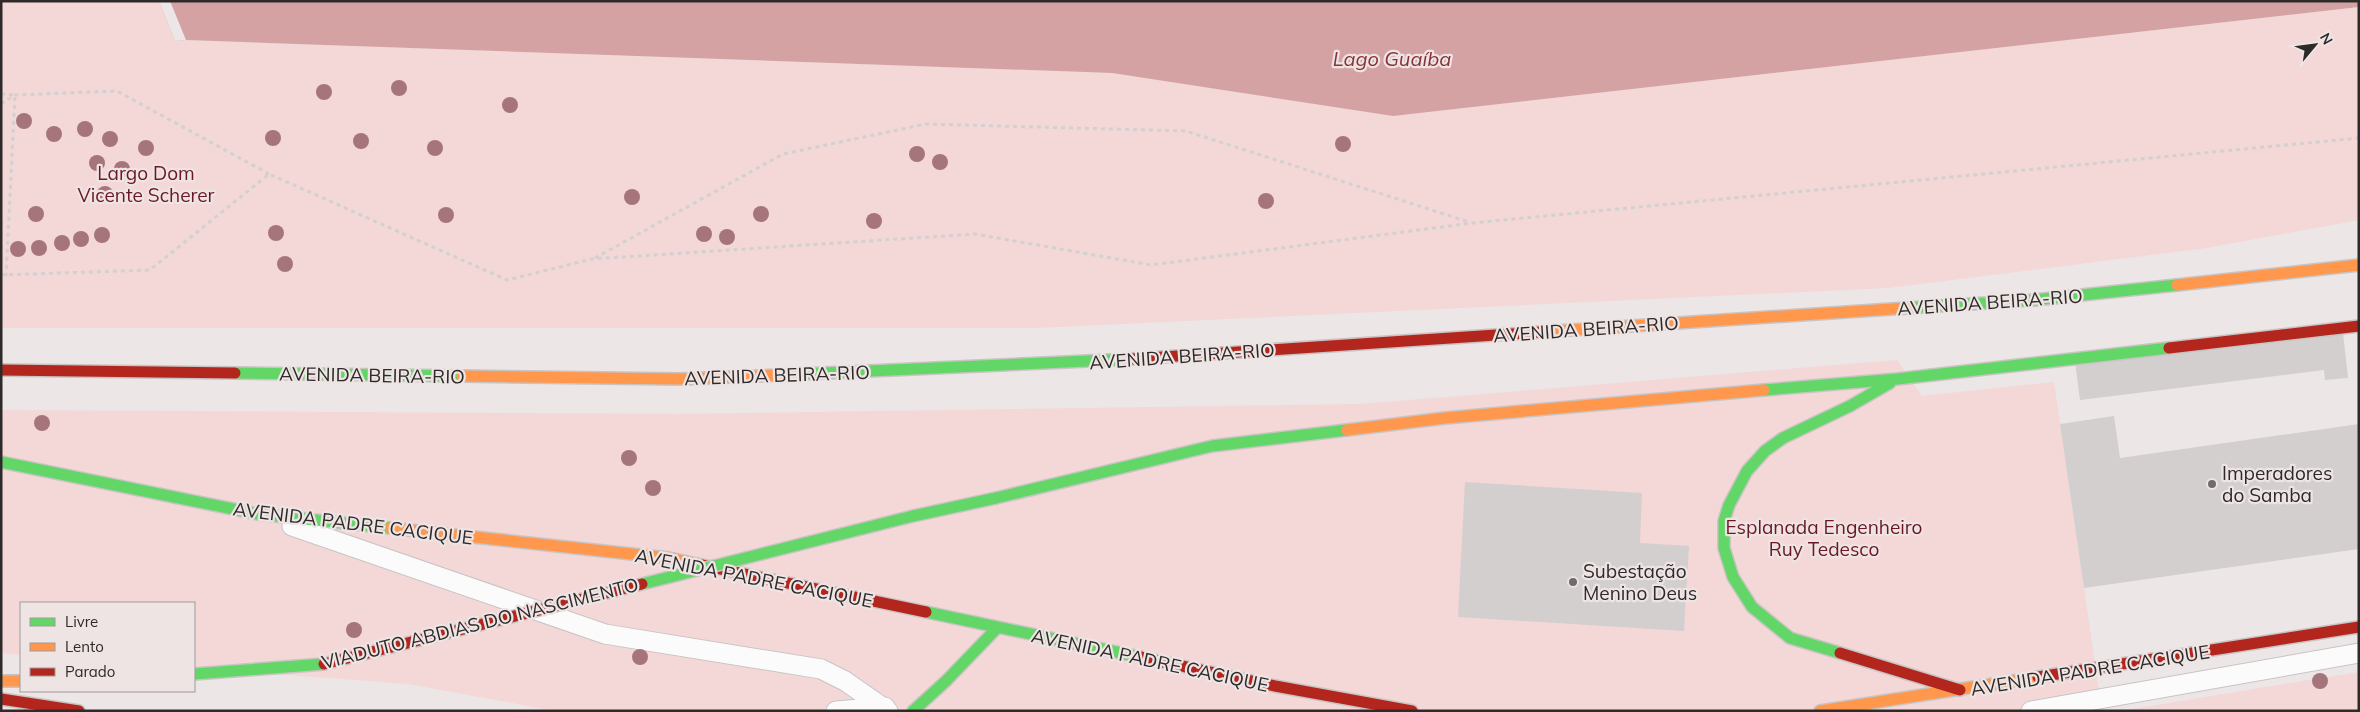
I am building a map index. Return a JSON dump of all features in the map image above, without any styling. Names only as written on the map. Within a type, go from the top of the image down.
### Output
[{"type":"main road","name":"AVENIDA BEIRA-RIO","points":[[1,370],[680,379],[1052,364],[2034,300],[2359,265]]},
{"type":"main road","points":[[1960,690],[1790,638],[1752,607],[1733,577],[1724,548],[1724,521],[1729,505],[1747,471],[1765,452],[1783,438],[1850,406],[1897,379],[2359,326]]},
{"type":"main road","name":"VIADUTO ABDIAS DO NASCIMENTO","points":[[195,674],[324,664],[912,516],[996,498],[1212,446],[1445,418],[1897,379]]},
{"type":"main road","name":"AVENIDA PADRE CACIQUE","points":[[1,462],[258,514],[669,558],[1274,686],[1412,711]]},
{"type":"main road","name":"AVENIDA PADRE CACIQUE","points":[[1820,711],[2359,627]]},
{"type":"main road","points":[[913,711],[946,681],[997,628]]},
{"type":"main road","points":[[1,681],[20,681]]},
{"type":"main road","points":[[1,699],[79,711]]},
{"type":"lane","points":[[258,514],[605,634],[821,669],[845,681],[886,709]]},
{"type":"lane","points":[[2031,711],[2359,653]]},
{"type":"lane","points":[[1898,711],[1960,690]]},
{"type":"lane","points":[[836,711],[886,709]]},
{"type":"path","points":[[1,94],[117,91],[269,174],[507,280],[592,259],[975,234],[1151,265],[1472,223],[2359,138]]},
{"type":"path","points":[[1,104],[15,95]]},
{"type":"path","points":[[15,95],[4,276],[150,270],[269,174]]},
{"type":"path","points":[[592,259],[783,154],[926,124],[1186,131],[1472,223]]},
{"type":"green space","name":"Largo Dom Vicente Scherer","points":[[1,1],[159,1],[175,41],[1112,73],[1393,116],[2359,7],[2359,220],[2207,248],[1888,288],[1036,328],[1,328]]},
{"type":"green space","name":"Esplanada Engenheiro Ruy Tedesco","points":[[1897,360],[1922,396],[2054,382],[2102,711],[555,711],[408,684],[195,668],[195,602],[20,602],[20,655],[1,653],[1,410],[680,414],[1360,404]]},
{"type":"green space","points":[[2359,672],[2359,711],[2119,711]]},
{"type":"water","name":"Lago Guaíba","points":[[159,1],[2359,1],[2359,7],[1393,116],[1112,73],[175,41]]},
{"type":"pier","points":[[159,1],[170,1],[186,40],[175,41]]},
{"type":"building","points":[[2343,333],[2348,378],[2325,380],[2324,370],[2080,400],[2075,362]]},
{"type":"building","name":"Imperadores do Samba","points":[[2114,416],[2120,458],[2359,424],[2359,549],[2084,588],[2060,424]]},
{"type":"building","name":"Subestação Menino Deus","points":[[1465,482],[1642,493],[1640,543],[1689,546],[1684,631],[1458,617]]},
{"type":"traffic: fast","points":[[1907,308],[2034,300],[2177,285]]},
{"type":"traffic: fast","points":[[1764,390],[1897,379],[2169,348]]},
{"type":"traffic: fast","points":[[781,375],[1132,359]]},
{"type":"traffic: fast","points":[[235,373],[462,376]]},
{"type":"traffic: fast","points":[[1840,653],[1790,638],[1752,607],[1733,577],[1724,548],[1724,521],[1729,505],[1747,471],[1765,451],[1783,438],[1850,406],[1890,383]]},
{"type":"traffic: fast","points":[[996,498],[1212,446],[1347,430]]},
{"type":"traffic: fast","points":[[1,462],[258,514],[390,528]]},
{"type":"traffic: fast","points":[[642,584],[913,516],[996,498]]},
{"type":"traffic: fast","points":[[926,612],[1140,657]]},
{"type":"traffic: fast","points":[[913,711],[946,681],[997,628]]},
{"type":"traffic: fast","points":[[195,674],[324,664]]},
{"type":"traffic: slow","points":[[2177,285],[2359,265]]},
{"type":"traffic: slow","points":[[1541,332],[1907,308]]},
{"type":"traffic: slow","points":[[462,376],[680,379],[781,375]]},
{"type":"traffic: slow","points":[[1347,430],[1445,418],[1764,390]]},
{"type":"traffic: slow","points":[[390,528],[669,558],[697,564]]},
{"type":"traffic: slow","points":[[1820,711],[2038,677]]},
{"type":"traffic: slow","points":[[1,681],[20,681]]},
{"type":"traffic: jam","points":[[2169,348],[2359,326]]},
{"type":"traffic: jam","points":[[1132,359],[1541,332]]},
{"type":"traffic: jam","points":[[1,370],[235,373]]},
{"type":"traffic: jam","points":[[697,564],[926,612]]},
{"type":"traffic: jam","points":[[324,664],[642,584]]},
{"type":"traffic: jam","points":[[2038,677],[2359,627]]},
{"type":"traffic: jam","points":[[1840,653],[1960,690]]},
{"type":"traffic: jam","points":[[1140,657],[1275,686],[1412,711]]},
{"type":"traffic: jam","points":[[1,699],[79,711]]},
{"type":"place","name":"Imperadores do Samba","points":[[2212,484]]},
{"type":"place","name":"Subestação Menino Deus","points":[[1573,582]]}]
